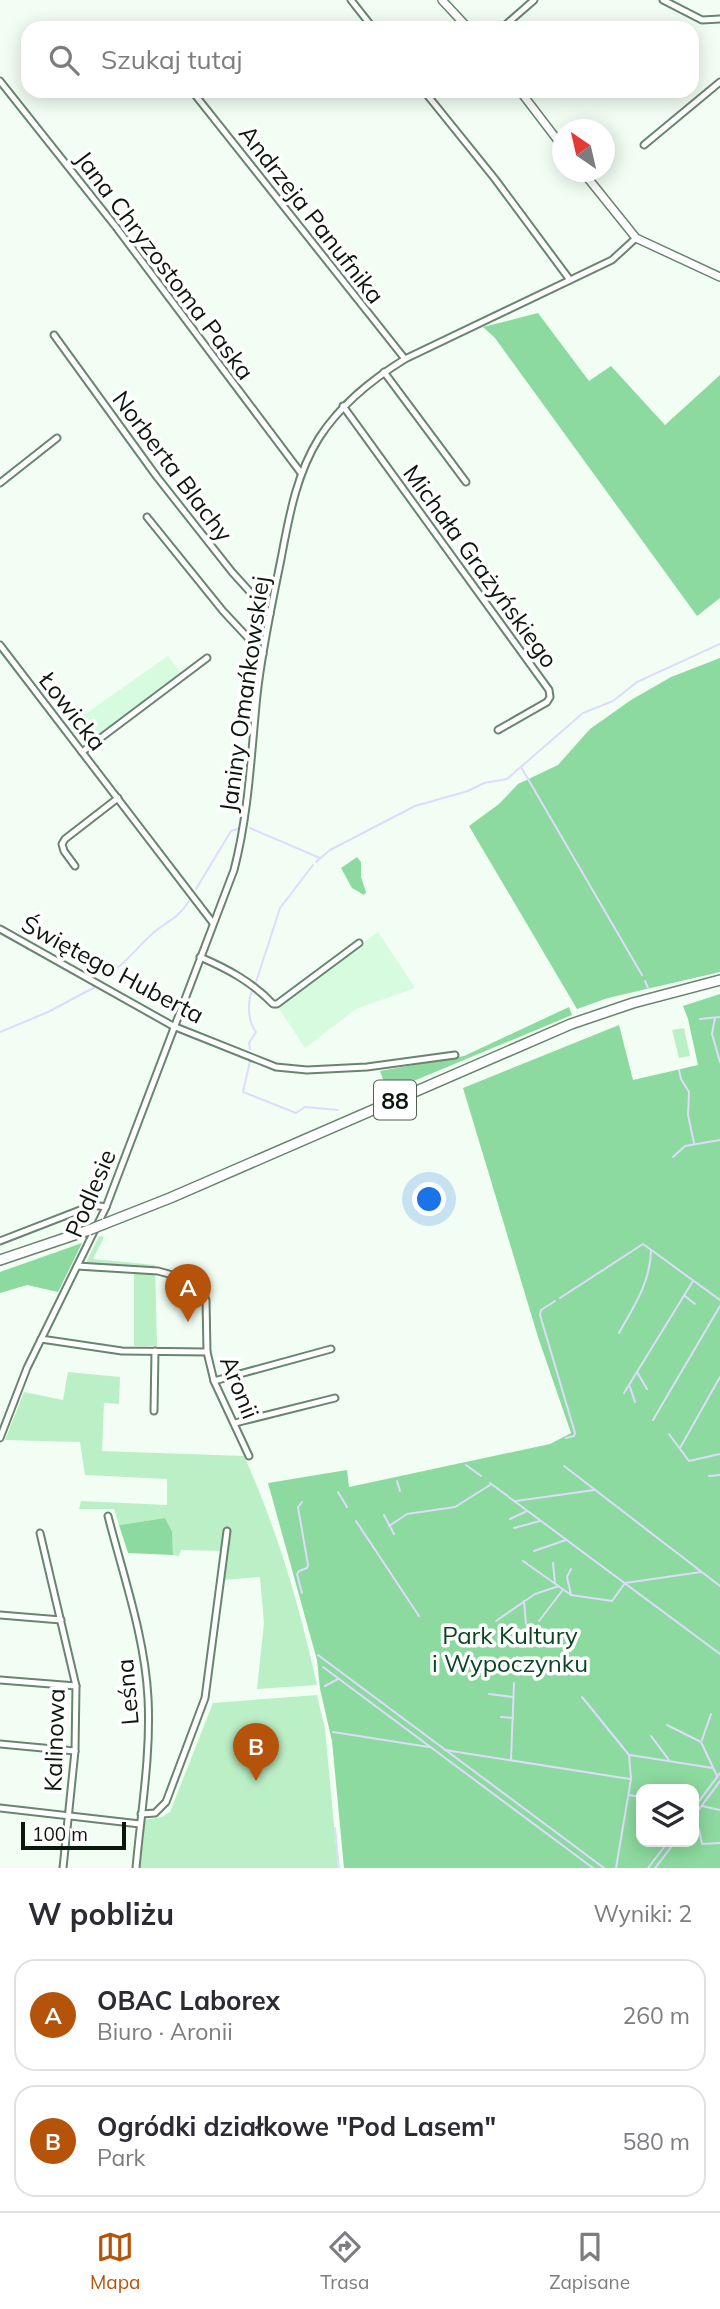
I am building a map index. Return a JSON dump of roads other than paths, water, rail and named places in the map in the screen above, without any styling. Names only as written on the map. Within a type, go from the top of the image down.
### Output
[{"type":"main road","name":"88","points":[[0,1261],[170,1198],[571,1024],[633,1003],[720,980]]},
{"type":"street","points":[[351,0],[368,21]]},
{"type":"street","points":[[442,0],[462,21]]},
{"type":"street","points":[[510,21],[534,0]]},
{"type":"street","points":[[663,0],[702,20],[720,19]]},
{"type":"street","name":"Jana Chryzostoma Paska","points":[[0,81],[116,227],[301,473]]},
{"type":"street","points":[[644,145],[720,82]]},
{"type":"street","name":"Andrzeja Panufnika","points":[[198,98],[405,359]]},
{"type":"street","points":[[430,98],[495,179],[570,280]]},
{"type":"street","points":[[525,98],[552,133]]},
{"type":"street","points":[[591,182],[636,239],[720,277]]},
{"type":"street","name":"Janiny Omańkowskiej","points":[[200,957],[234,870],[244,832],[263,654],[270,614],[288,521],[301,473],[320,437],[344,406],[384,372],[405,359],[612,260],[636,239]]},
{"type":"street","name":"Norberta Blachy","points":[[54,335],[157,477],[232,572],[270,614]]},
{"type":"street","points":[[384,372],[466,481]]},
{"type":"street","name":"Michała Grażyńskiego","points":[[344,406],[550,690],[547,702],[498,730]]},
{"type":"street","points":[[0,483],[57,438]]},
{"type":"street","points":[[147,517],[223,611],[263,654]]},
{"type":"street","name":"Łowicka","points":[[0,645],[213,923]]},
{"type":"street","points":[[82,752],[207,658]]},
{"type":"street","points":[[75,866],[64,851],[62,844],[65,839],[118,799]]},
{"type":"street","name":"Świętego Huberta","points":[[0,929],[173,1026],[276,1067],[292,1070],[366,1067],[455,1055]]},
{"type":"street","points":[[200,957],[240,976],[254,985],[272,1004],[277,1004],[359,943]]},
{"type":"street","name":"Podlesie","points":[[0,1438],[23,1377],[106,1207],[200,957]]},
{"type":"street","points":[[0,1241],[93,1205],[106,1207]]},
{"type":"street","name":"Aronii","points":[[77,1266],[158,1271],[187,1279],[202,1289],[206,1300],[207,1352],[214,1381],[249,1456]]},
{"type":"street","points":[[41,1339],[122,1351],[207,1352]]},
{"type":"street","points":[[214,1381],[331,1349]]},
{"type":"street","points":[[154,1411],[155,1351]]},
{"type":"street","points":[[235,1423],[335,1398]]},
{"type":"street","name":"Leśna","points":[[108,1516],[141,1645],[148,1695],[149,1739],[136,1868]]},
{"type":"street","points":[[141,1814],[162,1809],[166,1802],[205,1698],[227,1531]]},
{"type":"street","name":"Kalinowa","points":[[40,1533],[76,1686],[75,1751],[63,1868]]},
{"type":"street","points":[[0,1615],[61,1620]]},
{"type":"street","points":[[0,1680],[76,1686]]},
{"type":"street","points":[[0,1744],[75,1751]]},
{"type":"street","points":[[0,1808],[140,1824]]},
{"type":"waterway","points":[[316,862],[330,850],[415,806],[468,791],[484,783],[507,779],[583,713],[613,701],[637,682],[720,644]]},
{"type":"waterway","points":[[521,767],[642,975]]},
{"type":"waterway","points":[[196,889],[231,831],[240,828]]},
{"type":"waterway","points":[[250,828],[320,858]]},
{"type":"waterway","points":[[256,982],[280,908],[313,865]]},
{"type":"waterway","points":[[112,972],[152,934],[176,916],[189,901]]},
{"type":"waterway","points":[[645,981],[648,988]]},
{"type":"waterway","points":[[0,1032],[48,1012],[95,987]]},
{"type":"waterway","points":[[250,1049],[249,1043],[256,1032],[249,1012],[252,991]]},
{"type":"waterway","points":[[700,1019],[720,1017]]},
{"type":"waterway","points":[[715,1018],[712,1034],[720,1062]]},
{"type":"waterway","points":[[250,1061],[243,1092],[296,1113],[305,1107],[338,1110]]},
{"type":"waterway","points":[[679,1070],[689,1092],[688,1115],[694,1143]]},
{"type":"waterway","points":[[673,1157],[685,1146],[720,1140]]},
{"type":"waterway","points":[[560,1298],[643,1244],[720,1300]]},
{"type":"waterway","points":[[619,1333],[648,1274],[651,1251]]},
{"type":"waterway","points":[[624,1393],[693,1281]]},
{"type":"waterway","points":[[685,1296],[695,1304]]},
{"type":"waterway","points":[[555,1301],[541,1310],[540,1315],[575,1433],[574,1436],[566,1438]]},
{"type":"waterway","points":[[653,1420],[720,1306]]},
{"type":"waterway","points":[[637,1372],[647,1389]]},
{"type":"waterway","points":[[680,1448],[720,1377]]},
{"type":"waterway","points":[[630,1387],[635,1402]]},
{"type":"waterway","points":[[669,1434],[689,1461],[720,1454]]},
{"type":"waterway","points":[[466,1465],[481,1476]]},
{"type":"waterway","points":[[564,1466],[720,1586]]},
{"type":"waterway","points":[[709,1476],[720,1475]]},
{"type":"waterway","points":[[397,1481],[400,1491]]},
{"type":"waterway","points":[[490,1483],[720,1654]]},
{"type":"waterway","points":[[389,1526],[407,1514],[455,1507],[490,1485]]},
{"type":"waterway","points":[[516,1501],[594,1490]]},
{"type":"waterway","points":[[338,1492],[347,1507]]},
{"type":"waterway","points":[[302,1502],[298,1507],[308,1565],[297,1574],[302,1593]]},
{"type":"waterway","points":[[510,1519],[527,1511]]},
{"type":"waterway","points":[[384,1515],[394,1534]]},
{"type":"waterway","points":[[356,1521],[419,1616]]},
{"type":"waterway","points":[[514,1528],[540,1521]]},
{"type":"waterway","points":[[534,1551],[566,1540]]},
{"type":"waterway","points":[[523,1561],[571,1595],[612,1601],[625,1583],[701,1572]]},
{"type":"waterway","points":[[553,1563],[555,1583]]},
{"type":"waterway","points":[[571,1569],[567,1577],[571,1595]]},
{"type":"waterway","points":[[496,1621],[535,1594],[559,1586]]},
{"type":"waterway","points":[[539,1621],[562,1591]]},
{"type":"waterway","points":[[524,1601],[526,1624]]},
{"type":"waterway","points":[[318,1655],[604,1868]]},
{"type":"waterway","points":[[323,1667],[593,1868]]},
{"type":"waterway","points":[[325,1686],[338,1679]]},
{"type":"waterway","points":[[511,1759],[514,1683]]},
{"type":"waterway","points":[[489,1694],[513,1697]]},
{"type":"waterway","points":[[582,1697],[629,1755],[631,1779],[616,1868]]},
{"type":"waterway","points":[[702,1740],[711,1714]]},
{"type":"waterway","points":[[501,1717],[513,1718]]},
{"type":"waterway","points":[[667,1725],[701,1742],[717,1776]]},
{"type":"waterway","points":[[333,1732],[429,1747]]},
{"type":"waterway","points":[[651,1736],[669,1760]]},
{"type":"waterway","points":[[445,1750],[630,1779]]},
{"type":"waterway","points":[[630,1755],[713,1768]]},
{"type":"waterway","points":[[699,1801],[720,1773]]},
{"type":"waterway","points":[[699,1809],[720,1781]]},
{"type":"waterway","points":[[629,1795],[636,1796]]},
{"type":"waterway","points":[[702,1806],[720,1810]]},
{"type":"waterway","points":[[335,1828],[339,1868]]},
{"type":"waterway","points":[[699,1829],[702,1844],[720,1843]]},
{"type":"waterway","points":[[648,1868],[664,1847]]},
{"type":"waterway","points":[[655,1868],[671,1847]]},
{"type":"place","name":"OBAC Laborex","points":[[188,1322]]},
{"type":"place","name":"Ogródki działkowe \"Pod Lasem\"","points":[[256,1781]]},
{"type":"park label","name":"Park Kultury i Wypoczynku","points":[[510,1649]]}]
